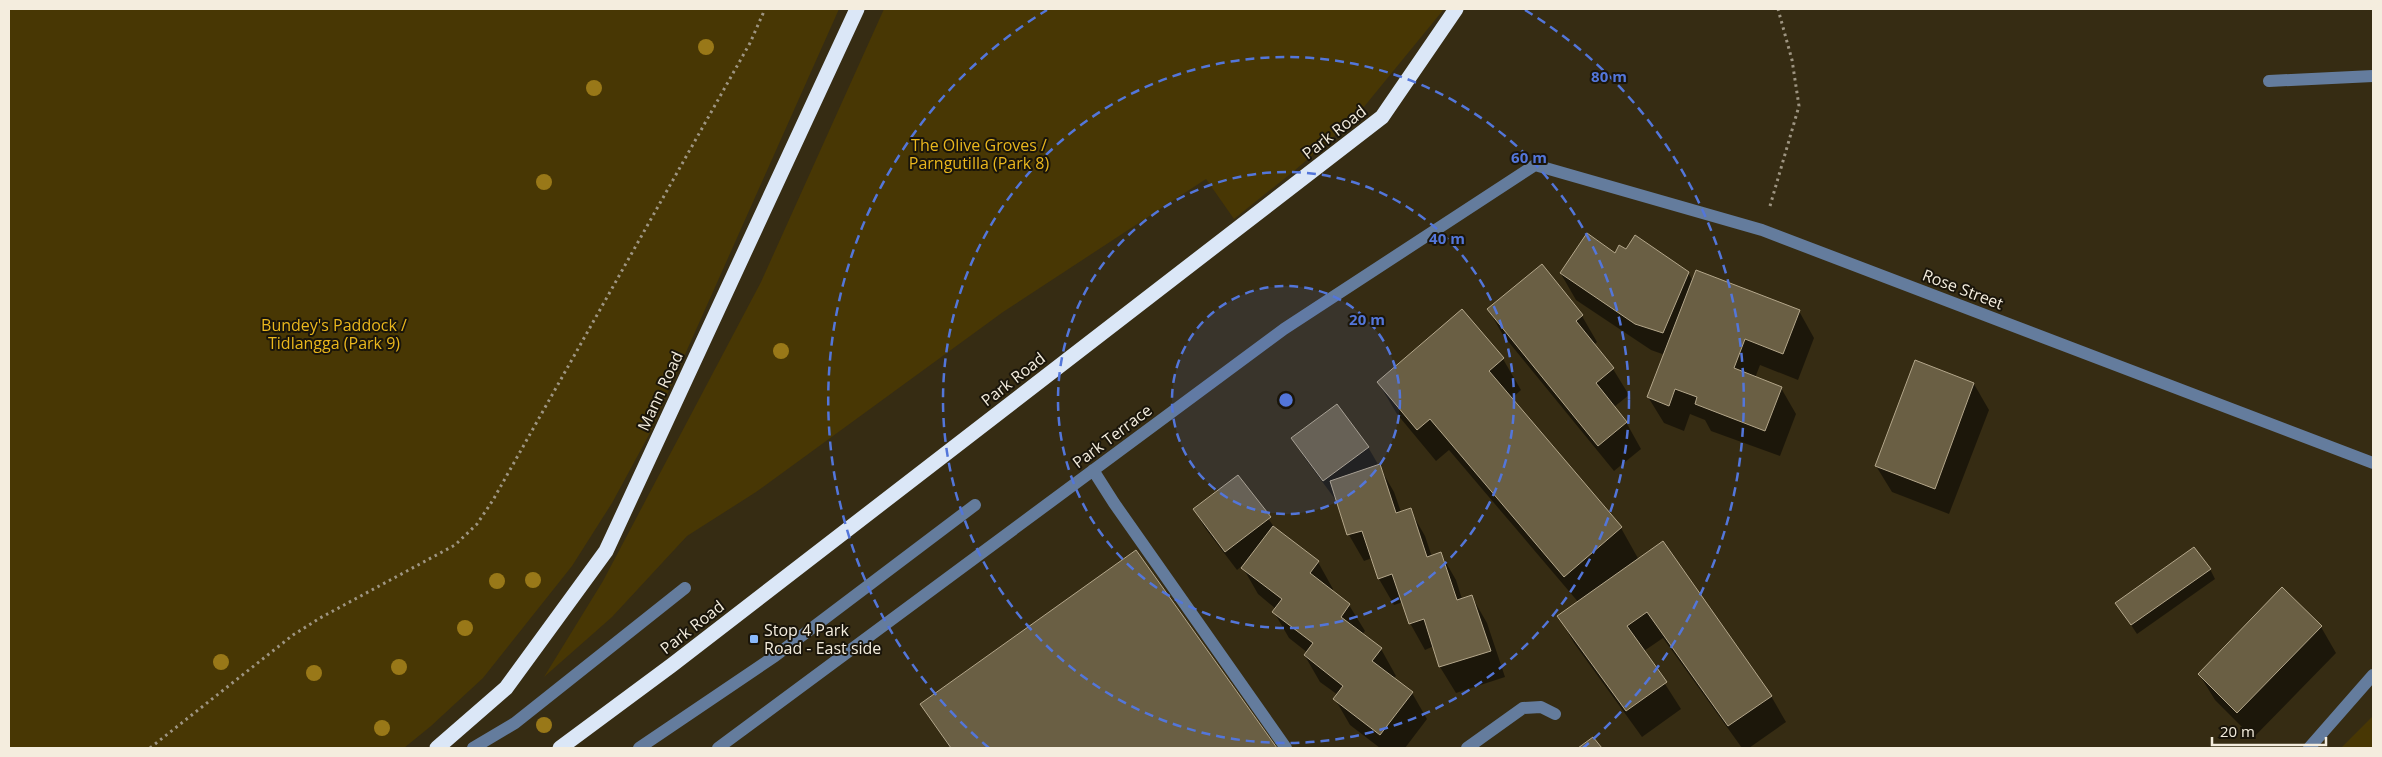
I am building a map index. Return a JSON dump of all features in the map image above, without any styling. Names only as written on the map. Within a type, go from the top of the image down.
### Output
[{"type":"highway","name":"Mann Road","points":[[437,748],[506,688],[606,551],[857,9]]},
{"type":"highway","name":"Park Road","points":[[560,748],[672,665],[1382,117],[1456,9]]},
{"type":"street","points":[[2269,81],[2373,76]]},
{"type":"street","name":"Rose Street","points":[[1535,165],[1762,230],[2373,463]]},
{"type":"street","name":"Park Terrace","points":[[718,748],[1284,329],[1535,165]]},
{"type":"street","points":[[1093,470],[1114,504],[1286,748]]},
{"type":"street","points":[[639,748],[775,656],[975,505]]},
{"type":"street","points":[[473,748],[515,723],[685,588]]},
{"type":"street","points":[[2309,748],[2373,675]]},
{"type":"street","points":[[1467,748],[1523,708],[1541,707],[1555,714]]},
{"type":"path","points":[[150,748],[293,635],[320,618],[455,545],[477,524],[493,500],[750,43],[765,9]]},
{"type":"path","points":[[1762,230],[1799,106],[1792,60],[1778,9]]},
{"type":"green space","name":"Bundey's Paddock / Tidlangga (Park 9)","points":[[9,9],[839,9],[650,433],[612,503],[572,566],[483,678],[404,748],[9,748]]},
{"type":"green space","name":"The Olive Groves / Parngutilla (Park 8)","points":[[884,9],[1444,9],[1354,119],[1294,171],[1234,219],[1206,179],[1003,312],[756,492],[687,536],[612,617],[544,677],[603,581],[761,282]]},
{"type":"green space","points":[[2373,716],[2373,748],[2341,748]]},
{"type":"building","points":[[1587,233],[1615,253],[1619,245],[1626,249],[1635,235],[1689,272],[1663,333],[1635,324],[1560,273]]},
{"type":"building","points":[[1542,264],[1583,315],[1576,321],[1614,368],[1596,383],[1627,422],[1598,446],[1487,309]]},
{"type":"building","points":[[1696,270],[1800,310],[1783,354],[1745,339],[1734,368],[1782,387],[1765,431],[1695,404],[1697,397],[1675,389],[1669,406],[1647,397]]},
{"type":"building","points":[[1462,309],[1504,358],[1489,371],[1622,527],[1564,577],[1430,419],[1417,430],[1377,382]]},
{"type":"building","points":[[1915,360],[1974,383],[1935,489],[1875,466]]},
{"type":"building","points":[[1337,404],[1369,447],[1323,481],[1291,438]]},
{"type":"building","points":[[1380,464],[1396,513],[1411,508],[1427,557],[1441,552],[1457,600],[1472,595],[1491,651],[1439,667],[1424,619],[1409,624],[1392,574],[1378,579],[1362,531],[1347,535],[1330,481]]},
{"type":"building","points":[[1238,475],[1271,517],[1225,552],[1193,509]]},
{"type":"building","points":[[1273,526],[1319,561],[1310,573],[1350,604],[1341,617],[1382,648],[1372,661],[1413,692],[1380,735],[1333,699],[1343,686],[1304,655],[1313,643],[1272,612],[1282,599],[1241,568]]},
{"type":"building","points":[[1663,541],[1772,696],[1728,726],[1647,612],[1627,626],[1667,682],[1626,711],[1557,616]]},
{"type":"building","points":[[2194,547],[2211,569],[2131,625],[2115,603]]},
{"type":"building","points":[[1136,550],[1277,748],[951,748],[920,704]]},
{"type":"building","points":[[2282,587],[2322,626],[2237,713],[2198,674]]},
{"type":"building","points":[[1593,737],[1602,748],[1578,748]]},
{"type":"place","name":"Stop 4 Park Road - East side","points":[[754,639]]}]
